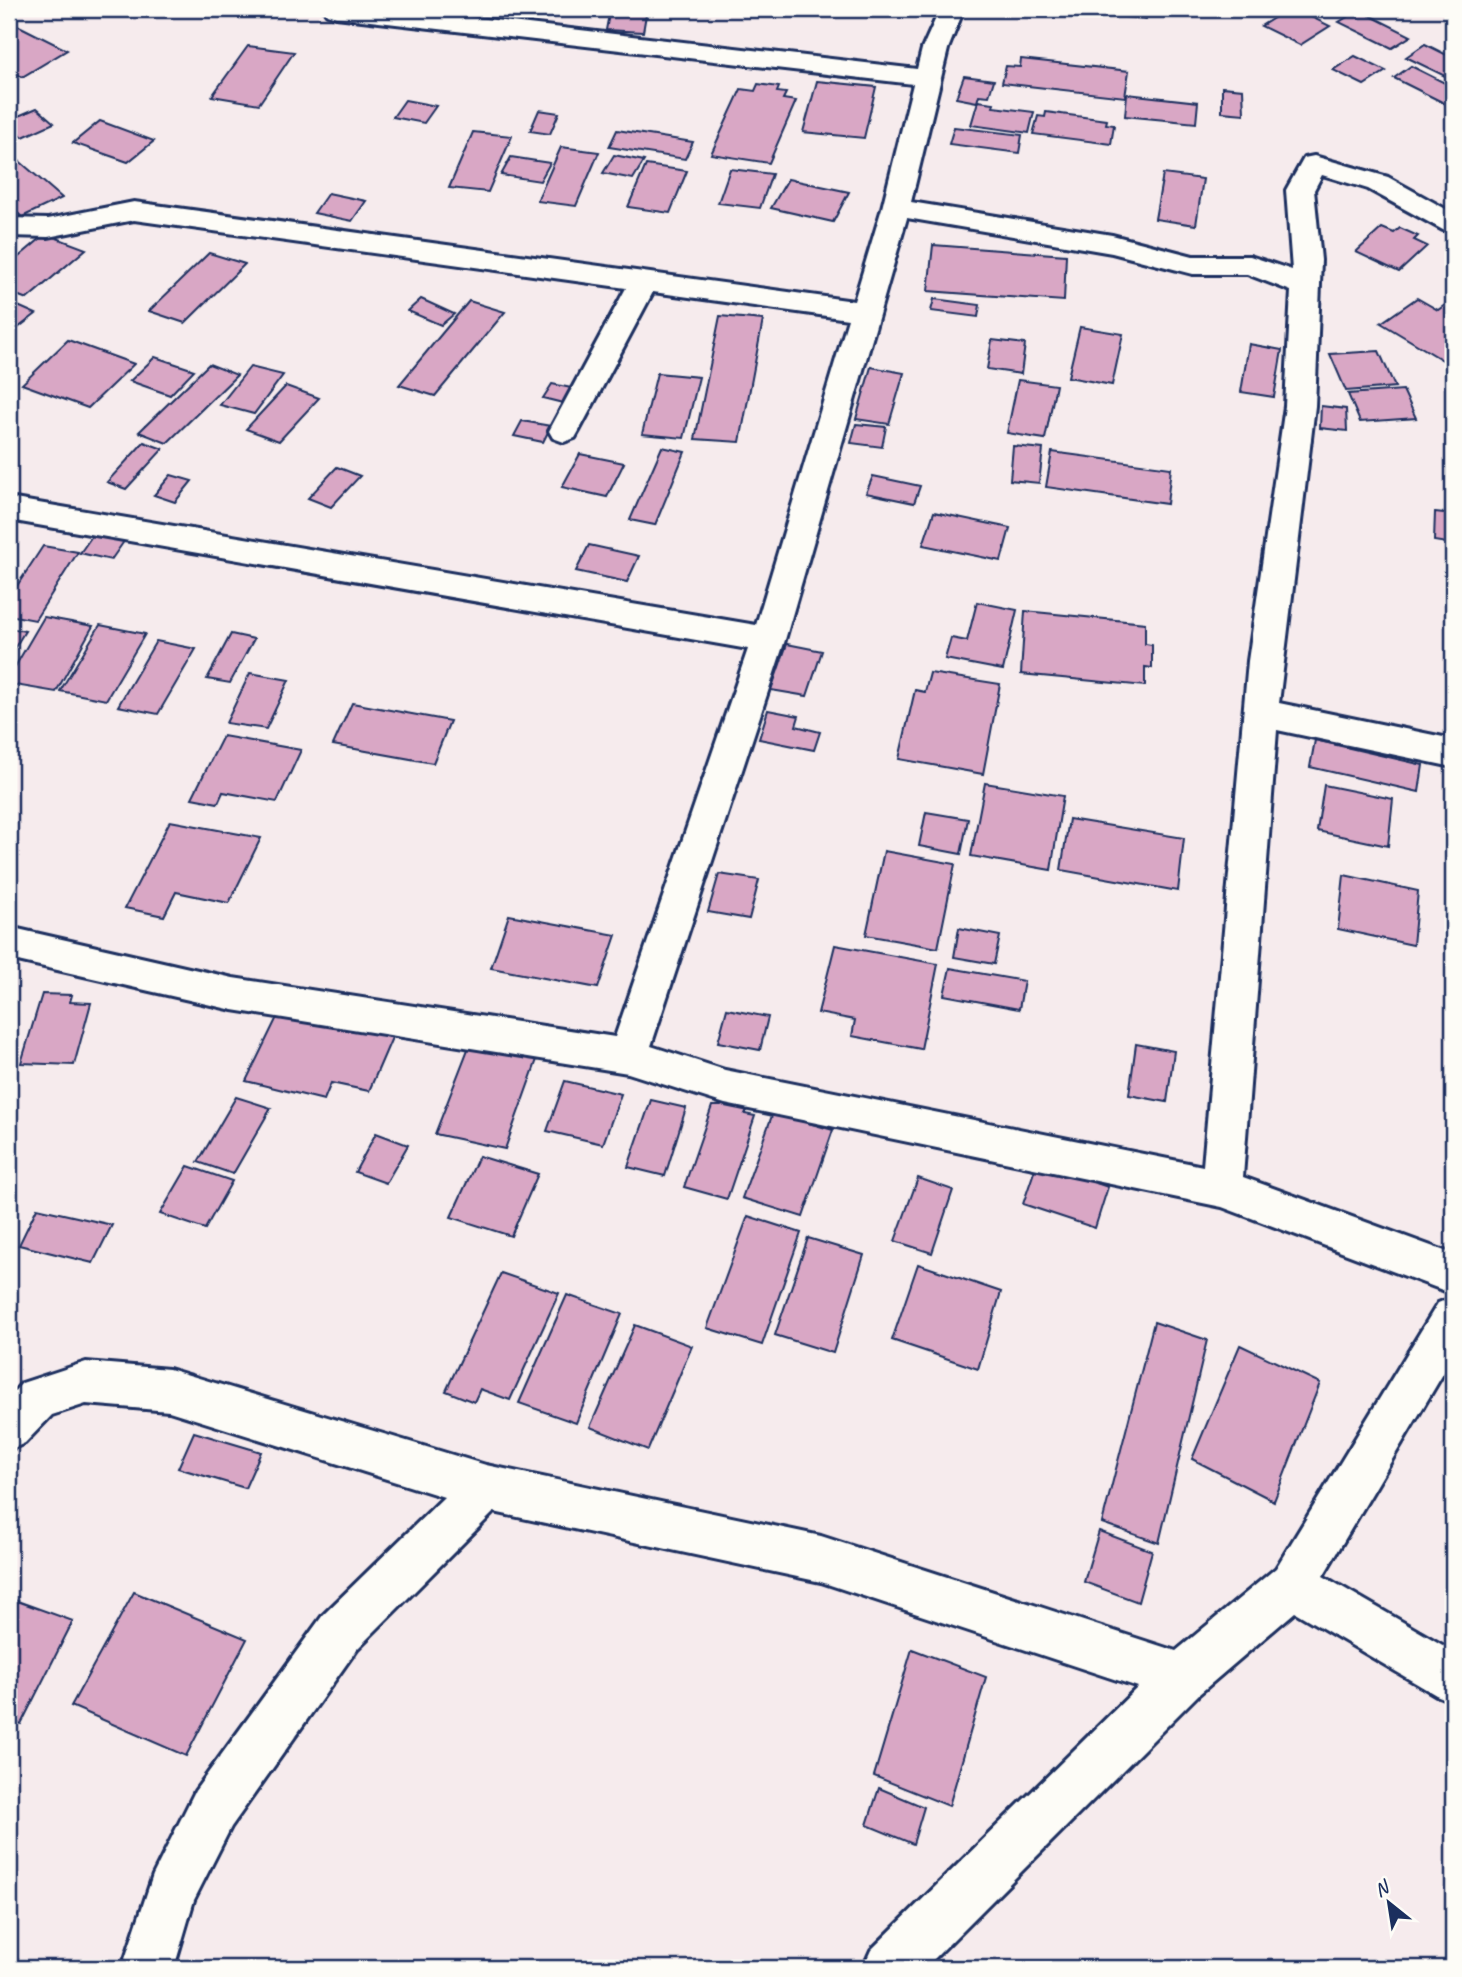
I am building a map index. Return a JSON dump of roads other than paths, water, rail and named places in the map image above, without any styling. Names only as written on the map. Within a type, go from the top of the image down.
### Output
[{"type":"street","points":[[336,9],[928,78]]},
{"type":"street","points":[[628,1056],[768,640],[867,312],[935,50],[952,9]]},
{"type":"street","points":[[1222,1188],[1265,661],[1300,406],[1307,260],[1300,190],[1314,164],[1378,183],[1453,224]]},
{"type":"street","points":[[895,208],[1112,244],[1193,265],[1250,265],[1306,286]]},
{"type":"street","points":[[9,227],[48,228],[134,211],[867,312]]},
{"type":"street","points":[[565,430],[644,281]]},
{"type":"street","points":[[9,509],[768,640]]},
{"type":"street","points":[[1261,713],[1453,753]]},
{"type":"street","points":[[9,943],[233,995],[628,1056],[725,1087],[1222,1188],[1453,1274]]},
{"type":"street","points":[[888,1968],[1182,1677],[1292,1584],[1453,1317]]},
{"type":"street","points":[[9,1429],[38,1398],[86,1383],[169,1390],[486,1488],[821,1559],[1182,1677]]},
{"type":"street","points":[[148,1968],[171,1893],[213,1809],[340,1632],[486,1488]]},
{"type":"street","points":[[1292,1584],[1453,1678]]}]
